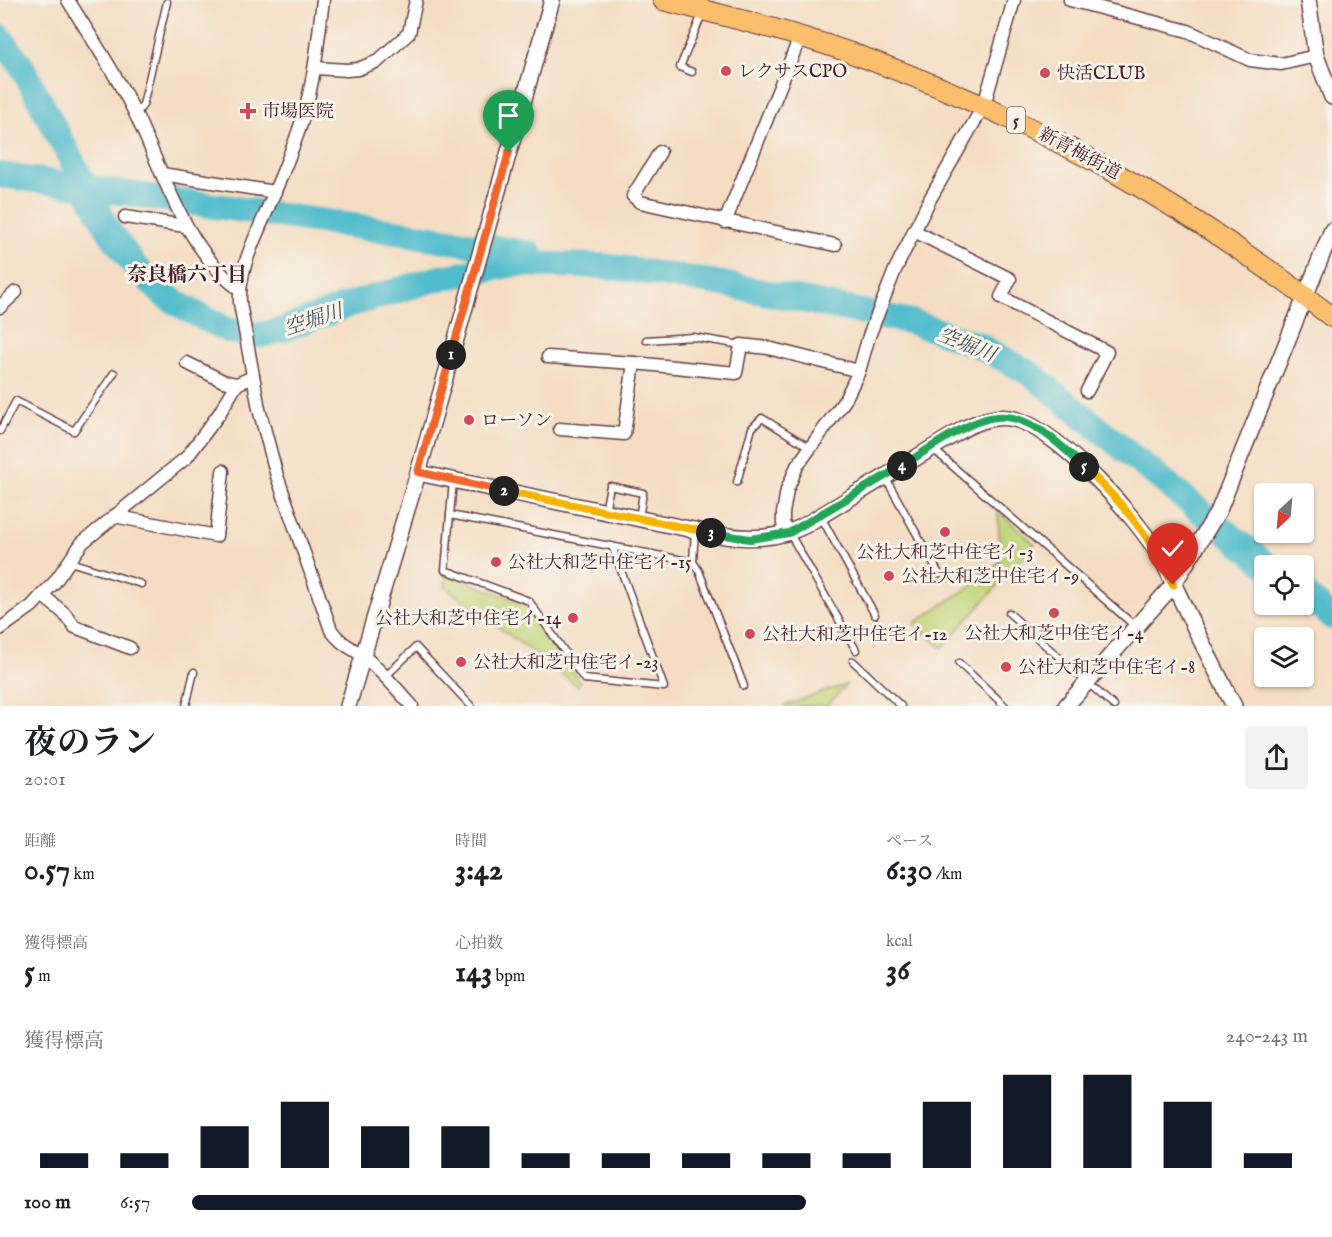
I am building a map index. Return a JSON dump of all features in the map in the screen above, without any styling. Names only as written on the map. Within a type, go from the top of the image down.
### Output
[{"type":"main road","name":"新青梅街道","points":[[663,0],[712,10],[871,60],[984,105],[1081,153],[1156,195],[1238,247],[1332,317]]},
{"type":"street","points":[[68,0],[136,115],[184,223],[224,277],[240,290]]},
{"type":"street","points":[[323,0],[315,68],[303,117],[247,261],[240,290],[240,303],[259,409],[277,476],[331,630],[340,643],[363,656],[412,706]]},
{"type":"street","points":[[315,68],[358,69],[378,61],[409,33],[416,0]]},
{"type":"street","points":[[348,706],[418,472],[552,0]]},
{"type":"street","points":[[789,533],[783,524],[787,490],[797,466],[845,400],[858,371],[884,296],[914,231],[984,105],[1014,0]]},
{"type":"street","points":[[1070,0],[1188,31],[1250,60],[1281,64],[1316,56]]},
{"type":"street","points":[[1308,0],[1316,56],[1332,98]]},
{"type":"street","points":[[725,222],[800,37]]},
{"type":"street","points":[[660,152],[633,196],[640,202],[834,245]]},
{"type":"street","points":[[163,176],[274,192]]},
{"type":"street","points":[[125,217],[184,223]]},
{"type":"street","points":[[914,231],[1010,279],[1001,297],[1107,352],[1087,391]]},
{"type":"street","points":[[1066,706],[1173,585],[1224,500],[1332,231]]},
{"type":"street","points":[[0,306],[16,292]]},
{"type":"street","points":[[548,357],[634,363],[735,374],[741,345],[768,348],[858,371]]},
{"type":"street","points":[[187,363],[235,387]]},
{"type":"street","points":[[560,429],[624,434],[634,363]]},
{"type":"street","points":[[0,629],[32,606],[54,582],[82,543],[187,457],[219,414],[235,387],[253,377]]},
{"type":"street","points":[[418,472],[453,481],[750,539],[789,533],[973,424],[998,417],[1017,420],[1038,429],[1073,456],[1119,502],[1163,561],[1233,705]]},
{"type":"street","points":[[114,516],[216,536],[224,471]]},
{"type":"street","points":[[42,595],[75,627],[130,648]]},
{"type":"lane","points":[[136,115],[143,105],[167,2]]},
{"type":"lane","points":[[692,72],[680,67],[712,10]]},
{"type":"lane","points":[[646,340],[693,338],[741,345]]},
{"type":"lane","points":[[0,431],[16,401],[74,431],[114,373]]},
{"type":"lane","points":[[737,482],[753,428],[762,418],[809,447]]},
{"type":"lane","points":[[932,448],[1136,628]]},
{"type":"lane","points":[[885,477],[939,574]]},
{"type":"lane","points":[[453,481],[446,570],[529,601],[584,679],[664,687],[612,546]]},
{"type":"lane","points":[[605,511],[610,486],[621,488],[643,493],[639,518]]},
{"type":"lane","points":[[450,515],[693,562]]},
{"type":"lane","points":[[821,516],[875,615]]},
{"type":"lane","points":[[696,530],[693,562],[699,571],[744,686]]},
{"type":"lane","points":[[789,533],[856,650]]},
{"type":"lane","points":[[68,561],[141,584]]},
{"type":"lane","points":[[1010,613],[1114,706]]},
{"type":"lane","points":[[385,677],[416,647],[471,706]]},
{"type":"lane","points":[[853,661],[901,706]]},
{"type":"lane","points":[[959,663],[1005,706]]},
{"type":"lane","points":[[186,706],[194,672]]},
{"type":"green space","points":[[998,511],[1035,544],[942,648],[914,623],[988,575],[1000,560]]},
{"type":"green space","points":[[447,574],[526,604],[580,682],[578,686],[445,587]]},
{"type":"green space","points":[[847,684],[827,706],[783,706]]},
{"type":"waterway","name":"空堀川","points":[[0,37],[21,65],[109,231],[135,266],[165,296],[230,331],[262,335],[345,306],[436,279],[515,264],[627,269],[718,283],[912,322],[978,345],[1031,374],[1254,555]]},
{"type":"waterway","name":"空堀川","points":[[0,175],[409,234],[531,254]]},
{"type":"waterway","name":"空堀川","points":[[1314,602],[1332,617]]},
{"type":"place","name":"レクサスCPO","points":[[726,71]]},
{"type":"place","name":"快活CLUB","points":[[1045,73]]},
{"type":"place","name":"市場医院","points":[[248,111]]},
{"type":"place","name":"ローソン","points":[[469,420]]},
{"type":"place","name":"公社大和芝中住宅イ-3","points":[[945,532]]},
{"type":"place","name":"公社大和芝中住宅イ-15","points":[[496,562]]},
{"type":"place","name":"公社大和芝中住宅イ-9","points":[[889,576]]},
{"type":"place","name":"公社大和芝中住宅イ-4","points":[[1054,613]]},
{"type":"place","name":"公社大和芝中住宅イ-14","points":[[573,618]]},
{"type":"place","name":"公社大和芝中住宅イ-12","points":[[750,634]]},
{"type":"place","name":"公社大和芝中住宅イ-23","points":[[461,662]]},
{"type":"place","name":"公社大和芝中住宅イ-8","points":[[1006,667]]},
{"type":"district","name":"奈良橋六丁目","points":[[187,274]]},
{"type":"route","points":[[509,152],[418,472],[718,535],[750,539],[762,538],[789,533],[804,526],[965,428],[980,421],[998,417],[1017,420],[1038,429],[1098,479],[1119,502],[1163,561],[1173,585]]}]
